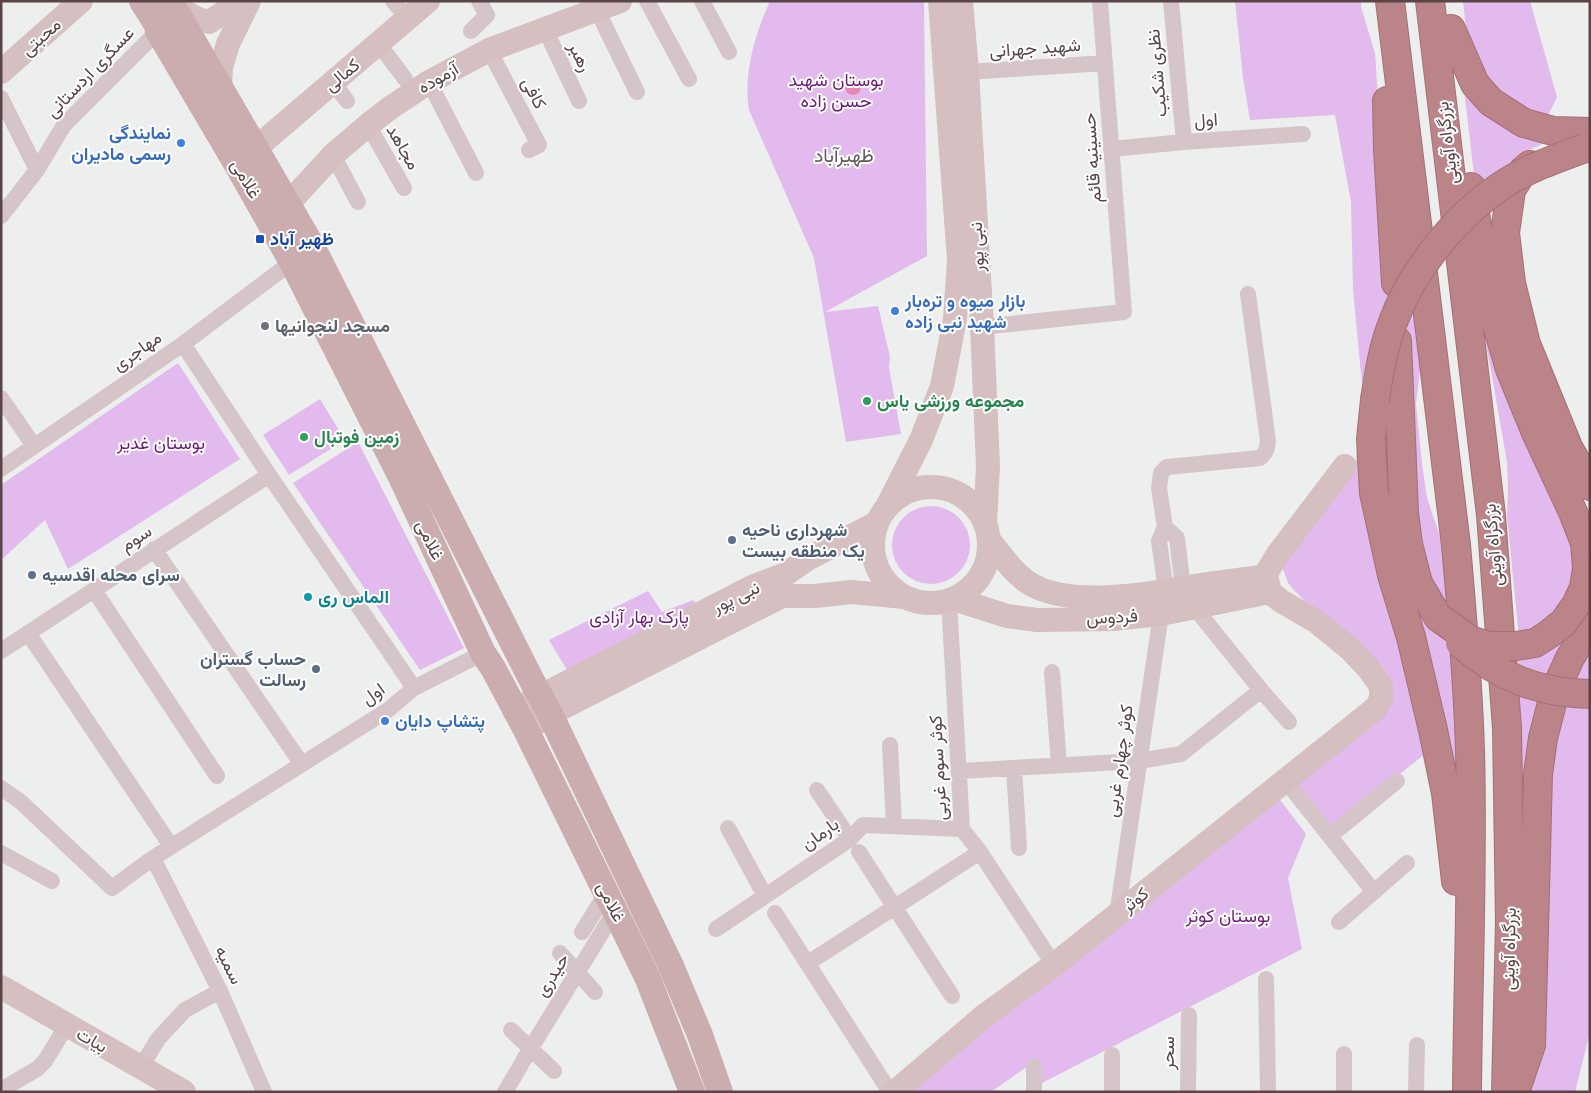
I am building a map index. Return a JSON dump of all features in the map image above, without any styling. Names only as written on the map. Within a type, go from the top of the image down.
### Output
[{"type":"highway","name":"بزرگراه آوینی","points":[[1430,1],[1491,515],[1507,728],[1510,922],[1506,1092]]},
{"type":"highway","points":[[1438,617],[1470,640],[1489,646],[1516,646],[1535,643],[1564,622],[1576,605],[1584,588],[1587,568],[1585,543],[1510,369],[1492,308],[1483,265],[1455,88],[1449,1]]},
{"type":"highway","name":"بزرگراه آوینی","points":[[1391,3],[1456,545],[1462,613],[1470,750],[1471,862],[1467,1092]]},
{"type":"highway","points":[[1391,3],[1387,51],[1388,150],[1396,283]]},
{"type":"highway","points":[[1452,29],[1475,84],[1491,102],[1506,114],[1524,123],[1588,141]]},
{"type":"highway","points":[[1468,956],[1457,893],[1446,793],[1411,638],[1392,575],[1374,493],[1371,439],[1375,400],[1382,358],[1393,321],[1417,274],[1447,235],[1470,210],[1502,185],[1588,141]]},
{"type":"highway","points":[[1588,141],[1538,158],[1524,171],[1511,190],[1505,233],[1511,283],[1526,344],[1568,447],[1590,486]]},
{"type":"highway","points":[[1397,341],[1402,483],[1408,544],[1418,583],[1438,617],[1454,638],[1475,657],[1509,678],[1537,688],[1572,694],[1590,694]]},
{"type":"highway","points":[[1515,1092],[1531,1045],[1538,774],[1543,738],[1555,693],[1570,658],[1590,625]]},
{"type":"main road","name":"محبتی","points":[[1,72],[81,1]]},
{"type":"main road","name":"غلامی","points":[[142,1],[238,164],[292,262],[400,475],[482,653],[493,668],[520,720],[648,978],[692,1092]]},
{"type":"main road","points":[[172,4],[209,22],[227,16],[249,1]]},
{"type":"main road","name":"کمالی","points":[[256,148],[340,91],[379,44],[400,10],[428,1]]},
{"type":"main road","name":"آزموده","points":[[288,204],[333,156],[368,125],[429,82],[489,50],[620,1]]},
{"type":"main road","name":"نبی پور","points":[[520,720],[752,587],[786,574],[809,558],[883,514],[921,440],[942,386],[955,320],[959,260],[940,1]]},
{"type":"main road","name":"نبی پور","points":[[961,1],[982,327],[988,466],[987,532]]},
{"type":"main road","name":"غلامی","points":[[172,4],[316,253],[546,705],[671,966],[700,1035],[720,1092]]},
{"type":"main road","points":[[220,87],[227,16]]},
{"type":"main road","points":[[1268,584],[1268,570],[1278,554],[1345,466]]},
{"type":"main road","points":[[933,487],[949,490],[964,498],[976,509],[987,532],[988,558],[981,575],[970,589],[952,600],[934,603],[918,602],[904,597],[890,586],[880,573],[874,557],[873,540],[883,514],[902,495],[917,489],[933,487]]},
{"type":"main road","name":"فردوس","points":[[987,532],[1016,573],[1032,585],[1050,593],[1078,597],[1176,600]]},
{"type":"main road","name":"فردوس","points":[[952,600],[1007,616],[1038,620],[1112,619],[1176,600],[1268,584]]},
{"type":"main road","name":"کوثر","points":[[895,1092],[984,1016],[1054,965],[1376,708],[1382,699],[1381,686],[1368,668],[1351,650],[1317,622],[1281,602],[1268,584]]},
{"type":"main road","name":"نبی پور","points":[[546,705],[782,596],[814,596],[851,592],[904,597]]},
{"type":"main road","name":"بیات","points":[[1,988],[184,1092]]},
{"type":"street","points":[[471,30],[487,15],[480,1]]},
{"type":"street","points":[[647,1],[689,79]]},
{"type":"street","points":[[702,1],[729,52]]},
{"type":"street","name":"حسینیه قائم","points":[[982,327],[1124,312],[1100,1]]},
{"type":"street","name":"نظری شکیب","points":[[1171,1],[1184,142]]},
{"type":"street","points":[[597,10],[637,92]]},
{"type":"street","name":"رهبر","points":[[545,29],[579,101]]},
{"type":"street","name":"عسگری اردستانی","points":[[1,216],[37,170],[64,125],[158,31]]},
{"type":"street","points":[[379,44],[405,79]]},
{"type":"street","name":"کافی","points":[[489,50],[539,145],[529,150]]},
{"type":"street","name":"شهید جهرانی","points":[[967,72],[1105,63]]},
{"type":"street","points":[[429,82],[476,173]]},
{"type":"street","points":[[1,98],[37,170]]},
{"type":"street","name":"مجاهد","points":[[368,125],[404,188]]},
{"type":"street","name":"اول","points":[[1112,149],[1303,134]]},
{"type":"street","points":[[333,156],[358,202]]},
{"type":"street","name":"مهاجری","points":[[1,469],[183,344],[292,262]]},
{"type":"street","points":[[1248,294],[1268,441],[1265,454],[1260,458],[1167,467],[1161,473],[1159,488],[1165,527],[1177,538],[1176,600],[1289,722]]},
{"type":"street","name":"اول","points":[[1,788],[21,802],[112,888],[171,846],[388,710],[414,688],[269,475],[183,344]]},
{"type":"street","points":[[1,398],[34,446]]},
{"type":"street","name":"سوم","points":[[1,651],[269,475]]},
{"type":"street","points":[[154,549],[301,764]]},
{"type":"street","points":[[94,590],[217,776]]},
{"type":"street","name":"کوثر سوم غربی","points":[[952,600],[962,829],[980,852],[1054,965]]},
{"type":"street","name":"کوثر چهارم غربی","points":[[1117,915],[1139,761],[1176,600]]},
{"type":"street","points":[[28,633],[171,846]]},
{"type":"street","points":[[414,688],[482,653]]},
{"type":"street","points":[[1052,672],[1059,766]]},
{"type":"street","points":[[959,771],[1139,761],[1181,754],[1261,690]]},
{"type":"street","points":[[890,745],[894,825]]},
{"type":"street","points":[[1014,768],[1019,848]]},
{"type":"street","points":[[1285,780],[1374,892]]},
{"type":"street","points":[[1330,836],[1397,781]]},
{"type":"street","points":[[817,790],[952,996]]},
{"type":"street","name":"بارمان","points":[[716,929],[765,896],[854,846],[863,825],[962,829]]},
{"type":"street","points":[[728,828],[765,896]]},
{"type":"street","points":[[808,964],[980,852]]},
{"type":"street","points":[[1,853],[52,881]]},
{"type":"street","name":"سمیه","points":[[153,858],[220,992],[264,1092]]},
{"type":"street","points":[[1339,922],[1407,863]]},
{"type":"street","points":[[582,932],[611,902]]},
{"type":"street","name":"حیدری","points":[[505,1092],[578,972],[611,902]]},
{"type":"street","points":[[775,913],[890,1092]]},
{"type":"street","points":[[560,953],[595,992]]},
{"type":"street","points":[[1266,979],[1268,1092]]},
{"type":"street","points":[[141,1067],[158,1039],[186,1010],[220,992]]},
{"type":"street","name":"سحر","points":[[1188,1092],[1189,1015]]},
{"type":"street","points":[[1,1090],[37,1069],[45,1061],[67,1025]]},
{"type":"street","points":[[511,1030],[525,1058],[554,1071]]},
{"type":"street","points":[[1416,1092],[1417,1045]]},
{"type":"street","points":[[1344,1054],[1344,1092]]},
{"type":"street","points":[[1112,1055],[1112,1092]]},
{"type":"street","points":[[1034,1067],[1034,1092]]},
{"type":"green space","name":"بوستان شهید حسن زاده","points":[[770,1],[924,1],[927,256],[825,312],[878,306],[890,357],[889,368],[901,434],[846,442],[814,258],[749,110],[749,68],[755,40]]},
{"type":"green space","points":[[1235,1],[1361,1],[1361,7],[1375,53],[1391,293],[1375,333],[1362,385],[1353,289],[1351,202],[1335,115],[1250,120],[1243,78]]},
{"type":"green space","points":[[1463,1],[1530,1],[1557,97],[1544,124],[1509,110],[1469,58]]},
{"type":"green space","points":[[1461,63],[1471,88],[1562,135],[1529,150],[1476,192]]},
{"type":"green space","points":[[1473,224],[1581,547],[1565,607],[1519,638],[1507,515],[1507,462],[1485,341],[1478,326]]},
{"type":"green space","points":[[1419,292],[1422,352],[1416,404],[1422,464],[1427,498],[1443,545],[1456,628],[1422,579],[1402,364],[1405,321]]},
{"type":"green space","name":"بوستان غدیر","points":[[178,363],[240,459],[68,569],[45,520],[1,560],[1,485]]},
{"type":"green space","points":[[1384,387],[1397,488],[1458,649],[1461,823],[1384,508]]},
{"type":"green space","name":"زمین فوتبال","points":[[320,399],[345,440],[289,475],[263,435]]},
{"type":"green space","points":[[358,442],[464,648],[420,670],[293,483]]},
{"type":"green space","points":[[1362,447],[1430,750],[1332,828],[1295,781],[1386,686],[1294,590],[1288,583],[1283,569],[1285,550],[1356,461],[1357,448]]},
{"type":"green space","points":[[931,506],[946,509],[963,523],[967,530],[970,545],[967,560],[953,577],[946,581],[931,584],[916,581],[899,567],[895,560],[892,545],[895,530],[909,513],[916,509]]},
{"type":"green space","points":[[1590,577],[1590,613],[1552,685],[1500,666],[1528,649]]},
{"type":"green space","name":"پارک بهار آزادی","points":[[648,591],[662,612],[693,600],[702,610],[567,670],[549,640]]},
{"type":"green space","points":[[1590,638],[1590,688],[1567,687]]},
{"type":"green space","points":[[1518,687],[1549,696],[1524,828]]},
{"type":"green space","points":[[1560,699],[1590,699],[1590,1032],[1575,1092],[1531,1092],[1534,1069],[1543,833]]},
{"type":"green space","name":"بوستان کوثر","points":[[1278,797],[1306,834],[1288,878],[1302,949],[1040,1084],[1038,1059],[991,1092],[907,1092]]},
{"type":"shaded area","points":[[853,79],[861,87],[853,95],[845,87]]},
{"type":"place","name":"نمایندگی رسمی مادیران","points":[[181,143]]},
{"type":"place","name":"ظهیر آباد","points":[[260,239]]},
{"type":"place","name":"بازار میوه و تره‌بار شهید نبی زاده","points":[[895,311]]},
{"type":"place","name":"مسجد لنجوانیها","points":[[265,326]]},
{"type":"place","name":"مجموعه ورزشی یاس","points":[[867,401]]},
{"type":"place","name":"زمین فوتبال","points":[[304,437]]},
{"type":"place","name":"شهرداری ناحیه یک منطقه بیست","points":[[732,540]]},
{"type":"place","name":"سرای محله اقدسیه","points":[[32,575]]},
{"type":"place","name":"الماس ری","points":[[308,597]]},
{"type":"place","name":"حساب گستران رسالت","points":[[316,669]]},
{"type":"place","name":"پتشاپ دایان","points":[[385,721]]},
{"type":"district","name":"ظهیرآباد","points":[[844,155]]}]
